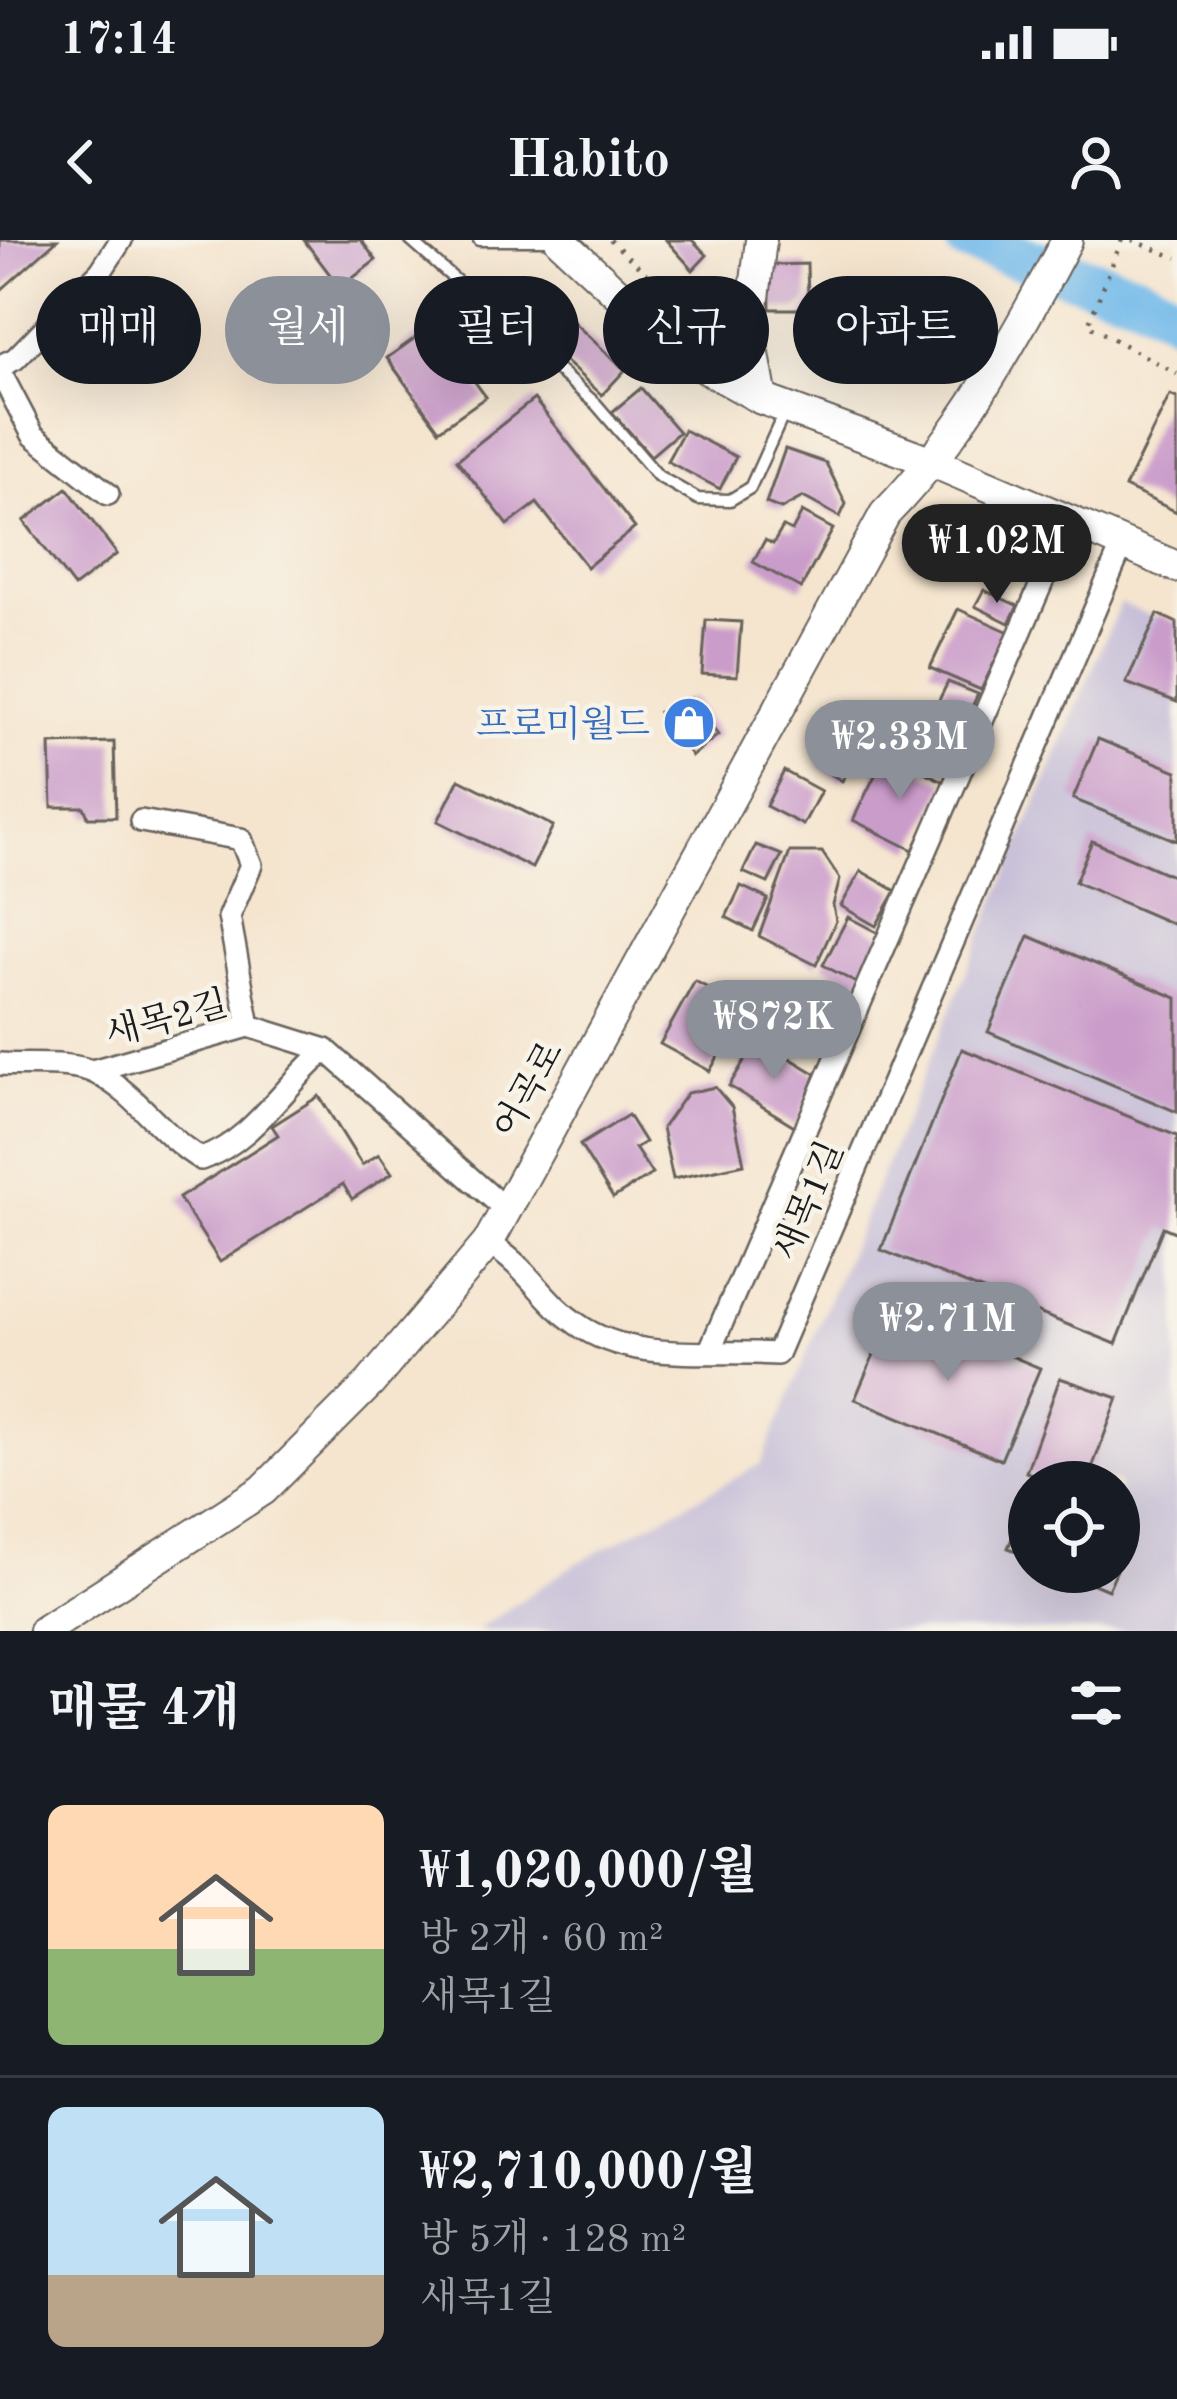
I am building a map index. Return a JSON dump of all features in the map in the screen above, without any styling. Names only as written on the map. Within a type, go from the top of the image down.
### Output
[{"type":"street","points":[[109,494],[33,435],[0,369],[100,271],[121,240]]},
{"type":"street","points":[[556,240],[686,357],[775,404],[935,463],[1177,568]]},
{"type":"street","name":"어곡로","points":[[44,1631],[262,1490],[370,1383],[488,1243],[885,514],[935,463],[1020,330],[1067,240]]},
{"type":"street","points":[[759,249],[750,332],[775,404]]},
{"type":"street","name":"새목1길","points":[[710,1350],[1068,521]]},
{"type":"street","name":"새목1길","points":[[488,1243],[519,1262],[577,1324],[607,1341],[637,1350],[777,1354],[1122,546]]},
{"type":"street","points":[[141,821],[241,839],[251,865],[229,916],[249,1026]]},
{"type":"street","name":"새목2길","points":[[0,1064],[92,1071],[249,1026],[326,1050],[506,1210]]},
{"type":"street","name":"새목2길","points":[[92,1071],[133,1099],[168,1139],[201,1159],[244,1136],[290,1080],[326,1050]]},
{"type":"lane","points":[[410,240],[596,404],[658,476],[698,499],[730,500],[750,488],[775,404]]},
{"type":"lane","points":[[479,240],[556,240]]},
{"type":"path","points":[[610,240],[649,276]]},
{"type":"path","points":[[1122,240],[1088,325],[1177,374]]},
{"type":"path","points":[[1132,240],[1177,258]]},
{"type":"shaded area","points":[[1120,603],[1177,626],[1177,1631],[476,1631],[570,1567],[761,1464]]},
{"type":"building","points":[[0,240],[57,240],[0,291]]},
{"type":"building","points":[[304,240],[361,240],[376,260],[355,276],[331,276]]},
{"type":"building","points":[[666,240],[692,240],[707,255],[693,270]]},
{"type":"building","points":[[807,264],[807,276],[793,276],[793,309],[770,309],[769,265]]},
{"type":"building","points":[[579,327],[603,350],[603,384],[612,384],[602,395],[579,374]]},
{"type":"building","points":[[414,339],[414,384],[476,384],[486,397],[439,430],[390,356]]},
{"type":"building","points":[[641,388],[679,432],[651,456],[612,412]]},
{"type":"building","points":[[1170,395],[1177,398],[1177,512],[1125,487]]},
{"type":"building","points":[[534,399],[635,528],[587,567],[537,503],[508,525],[457,460]]},
{"type":"building","points":[[684,430],[736,457],[720,489],[667,461]]},
{"type":"building","points":[[785,449],[826,463],[846,504],[840,517],[803,497],[781,509],[766,503]]},
{"type":"building","points":[[67,488],[117,554],[74,587],[24,521]]},
{"type":"building","points":[[802,512],[833,529],[801,588],[753,562],[765,540],[773,544],[783,527],[792,531]]},
{"type":"building","points":[[984,590],[1018,606],[1009,623],[975,606]]},
{"type":"building","points":[[958,609],[1009,632],[981,690],[930,668]]},
{"type":"building","points":[[1158,614],[1177,623],[1177,702],[1126,683]]},
{"type":"building","points":[[706,620],[741,622],[737,676],[702,674]]},
{"type":"building","points":[[948,682],[978,694],[960,732],[930,718]]},
{"type":"building","name":"프로미월드","points":[[691,698],[718,735],[692,756],[659,712]]},
{"type":"building","points":[[841,732],[864,747],[842,781],[819,766]]},
{"type":"building","points":[[1098,739],[1177,771],[1177,841],[1073,799]]},
{"type":"building","points":[[114,742],[116,817],[88,817],[84,807],[52,807],[50,744]]},
{"type":"building","points":[[886,753],[946,783],[913,850],[853,820]]},
{"type":"building","points":[[784,771],[821,791],[803,825],[766,806]]},
{"type":"building","points":[[459,779],[553,826],[532,868],[438,821]]},
{"type":"building","points":[[1092,841],[1177,878],[1177,926],[1075,882]]},
{"type":"building","points":[[756,845],[782,855],[768,883],[743,872]]},
{"type":"building","points":[[790,852],[822,852],[840,879],[833,905],[836,921],[816,965],[759,936]]},
{"type":"building","points":[[861,871],[896,891],[876,926],[841,906]]},
{"type":"building","points":[[741,886],[768,899],[753,931],[726,917]]},
{"type":"building","points":[[848,917],[884,936],[858,984],[823,965]]},
{"type":"building","points":[[1029,936],[1177,998],[1177,1112],[988,1032]]},
{"type":"building","points":[[695,981],[745,1008],[710,1071],[660,1044]]},
{"type":"building","points":[[758,1039],[816,1074],[796,1127],[729,1086]]},
{"type":"building","points":[[962,1049],[1177,1136],[1177,1233],[1163,1227],[1116,1344],[881,1250]]},
{"type":"building","points":[[715,1087],[732,1107],[744,1164],[673,1179],[662,1128],[687,1093]]},
{"type":"building","points":[[319,1096],[362,1165],[379,1154],[392,1173],[352,1199],[343,1184],[220,1262],[179,1198],[278,1135],[272,1126]]},
{"type":"building","points":[[628,1115],[645,1142],[635,1148],[652,1174],[613,1198],[580,1145]]},
{"type":"building","points":[[894,1307],[1040,1368],[1001,1460],[855,1399]]},
{"type":"building","points":[[1060,1378],[1118,1398],[1095,1461],[1030,1461]]},
{"type":"waterway","points":[[967,240],[1140,296],[1177,316]]},
{"type":"place","name":"프로미월드","points":[[689,723]]}]
